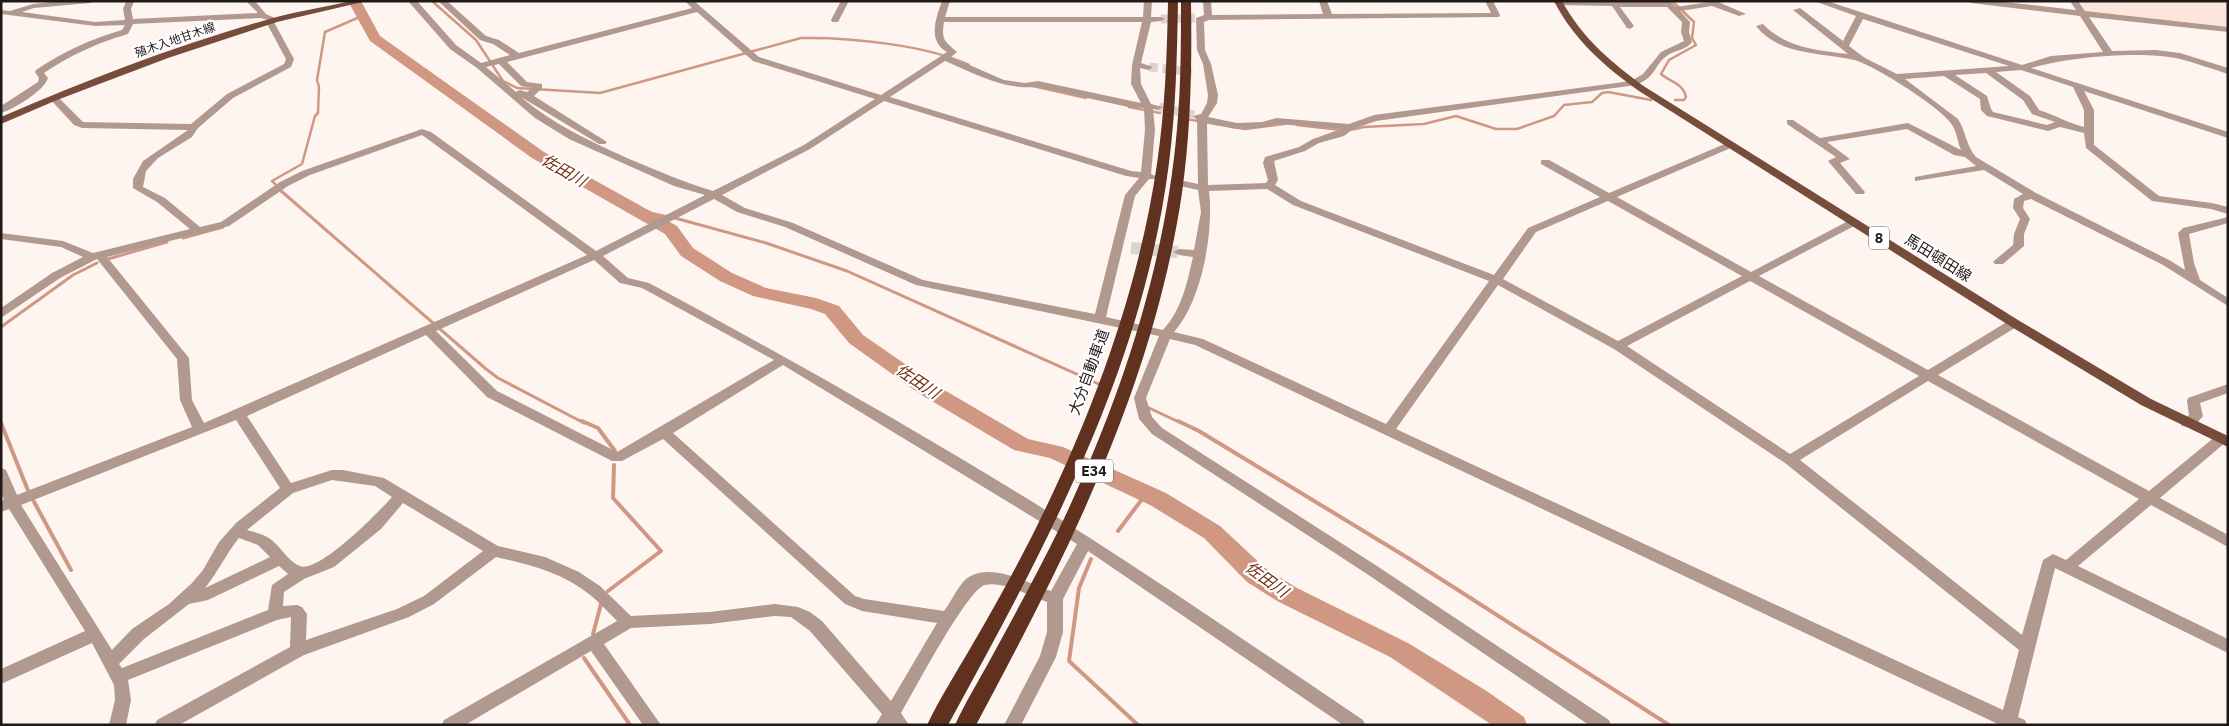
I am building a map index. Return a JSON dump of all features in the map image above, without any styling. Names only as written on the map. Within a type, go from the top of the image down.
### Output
[{"type":"highway","name":"大分自動車道","points":[[936,725],[1002,611],[1058,500],[1092,425],[1131,313],[1146,258],[1166,155],[1173,65],[1173,1]]},
{"type":"highway","name":"E34","points":[[965,725],[1023,619],[1083,498],[1108,439],[1133,370],[1166,252],[1176,200],[1186,107],[1186,1]]},
{"type":"main road","name":"殖木入地甘木線","points":[[1,121],[54,98],[165,56],[273,21],[363,1]]},
{"type":"main road","name":"馬田頓田線","points":[[1558,2],[1576,32],[1611,67],[1633,83],[2014,324],[2187,423],[2224,441]]},
{"type":"street","points":[[5,13],[33,6],[90,1]]},
{"type":"street","points":[[1,110],[16,102],[42,83],[44,78],[39,72],[42,69],[77,50],[123,33],[130,23],[127,9],[130,1]]},
{"type":"street","points":[[197,230],[161,200],[138,188],[136,178],[141,168],[189,135],[194,130],[193,127],[230,96],[288,64],[290,59],[273,21],[250,1]]},
{"type":"street","points":[[258,1],[262,13]]},
{"type":"street","points":[[412,1],[453,47],[490,63],[524,84],[539,86],[533,92]]},
{"type":"street","points":[[442,1],[483,38],[496,42],[518,56]]},
{"type":"street","points":[[689,1],[756,58],[1130,174],[1149,176]]},
{"type":"street","points":[[835,20],[844,1]]},
{"type":"street","points":[[7,504],[239,414],[601,253],[713,197],[807,146],[953,52],[945,49],[939,42],[940,20],[946,1]]},
{"type":"street","points":[[1100,319],[1125,247],[1130,195],[1149,176],[1151,109],[1136,84],[1136,65],[1147,19],[1148,1]]},
{"type":"street","points":[[1207,1],[1208,18]]},
{"type":"street","points":[[1323,1],[1328,16]]},
{"type":"street","points":[[1195,18],[1496,15],[1489,1]]},
{"type":"street","points":[[1845,46],[1859,15],[1854,1]]},
{"type":"street","points":[[1971,1],[2228,30]]},
{"type":"street","points":[[2074,1],[2109,54]]},
{"type":"street","points":[[1558,2],[1613,2],[1673,7],[1713,3],[1742,14]]},
{"type":"street","points":[[1613,2],[1630,26]]},
{"type":"street","points":[[1824,2],[2228,135]]},
{"type":"street","points":[[1268,186],[1273,180],[1268,163],[1269,159],[1302,149],[1316,141],[1330,139],[1374,118],[1633,83],[1650,75],[1663,55],[1688,42],[1685,32],[1686,22],[1673,7]]},
{"type":"street","points":[[490,63],[698,10]]},
{"type":"street","points":[[1797,10],[1860,58],[1895,77],[1957,123],[1966,154]]},
{"type":"street","points":[[5,13],[84,24],[130,23],[262,13]]},
{"type":"street","points":[[1208,18],[1200,21],[1200,50],[1207,64],[1213,95],[1212,103],[1201,120],[1203,188],[1206,212],[1190,295],[1176,323],[1166,334],[1140,398],[1146,419],[1157,431],[1372,570],[1603,725]]},
{"type":"street","points":[[940,20],[1161,19]]},
{"type":"street","points":[[1760,26],[1768,34],[1793,47],[1860,58]]},
{"type":"street","points":[[1895,77],[2020,68],[2051,59],[2109,54],[2168,54],[2228,70]]},
{"type":"street","points":[[948,56],[995,80],[1151,109]]},
{"type":"street","points":[[490,63],[507,91],[538,116],[572,137],[678,184],[713,197]]},
{"type":"street","points":[[1136,65],[1150,67]]},
{"type":"street","points":[[1987,70],[2027,98],[2035,112],[2057,119],[2061,122],[2060,124]]},
{"type":"street","points":[[1947,74],[1984,98],[1986,110],[1990,114],[2048,128],[2060,124],[2090,131]]},
{"type":"street","points":[[2076,85],[2089,110],[2089,146],[2156,199],[2212,206],[2228,211]]},
{"type":"street","points":[[507,91],[533,92],[599,141],[741,210],[789,225],[913,280],[1200,342],[2012,723],[2027,648],[2048,564],[2053,560],[2228,647]]},
{"type":"street","points":[[54,98],[77,123],[82,125],[193,127]]},
{"type":"street","points":[[1201,120],[1237,126],[1262,125],[1276,121],[1348,129]]},
{"type":"street","points":[[1790,122],[1845,159],[1833,161],[1860,192]]},
{"type":"street","points":[[1818,141],[1908,126],[1958,153],[1966,154],[2032,195],[2135,246],[2195,281],[2228,303]]},
{"type":"street","points":[[1,314],[56,275],[96,257],[225,224],[284,184],[306,173],[422,132],[428,134],[601,253],[624,282],[645,285],[783,360],[1085,542],[1357,725]]},
{"type":"street","points":[[1388,430],[1532,230],[1730,145]]},
{"type":"street","points":[[1546,162],[2228,542]]},
{"type":"street","points":[[640,167],[662,170]]},
{"type":"street","points":[[1919,179],[1985,167]]},
{"type":"street","points":[[1184,184],[1203,188],[1268,186],[1297,203],[1495,279],[1618,346],[1790,460],[2027,648]]},
{"type":"street","points":[[1999,262],[2018,246],[2019,234],[2025,219],[2018,208],[2019,199],[2032,195]]},
{"type":"street","points":[[2195,281],[2188,263],[2183,233],[2187,230],[2228,220]]},
{"type":"street","points":[[1618,346],[1854,222]]},
{"type":"street","points":[[1,236],[63,244],[96,257],[183,358],[186,400],[200,430]]},
{"type":"street","points":[[1179,252],[1199,254]]},
{"type":"street","points":[[1790,460],[1927,375],[2014,324]]},
{"type":"street","points":[[429,331],[492,394],[617,458],[664,432],[783,360]]},
{"type":"street","points":[[2187,423],[2196,416],[2193,401],[2228,388]]},
{"type":"street","points":[[239,414],[288,489]]},
{"type":"street","points":[[664,432],[850,600],[862,605],[948,618]]},
{"type":"street","points":[[2067,567],[2149,499],[2224,441]]},
{"type":"street","points":[[1,474],[7,504],[95,634],[122,685],[123,700],[117,725]]},
{"type":"street","points":[[114,670],[138,634],[185,598],[208,574],[224,546],[237,532],[288,489],[332,475],[343,475],[379,482],[494,551],[545,563],[574,576],[595,590],[628,622]]},
{"type":"street","points":[[275,614],[277,588],[301,574],[329,563],[376,525],[401,496]]},
{"type":"street","points":[[237,532],[263,540],[292,570],[301,574]]},
{"type":"street","points":[[1012,725],[1048,658],[1055,632],[1055,599],[1085,542]]},
{"type":"street","points":[[163,725],[298,650],[403,613],[430,600],[494,551]]},
{"type":"street","points":[[185,598],[204,596],[281,558]]},
{"type":"street","points":[[450,725],[628,622],[710,618],[774,610],[793,611],[804,616],[816,626],[892,721],[948,618],[971,584],[981,579],[997,578],[1055,599]]},
{"type":"street","points":[[114,670],[275,614],[290,611],[299,614],[298,650]]},
{"type":"street","points":[[1,677],[95,634]]},
{"type":"street","points":[[593,641],[653,725]]},
{"type":"shaded area","points":[[2080,1],[2228,1],[2228,30],[2088,14]]},
{"type":"waterway","name":"佐田川","points":[[354,1],[375,38],[538,155],[671,230],[687,252],[726,277],[760,292],[816,304],[832,310],[856,339],[927,389],[1022,445],[1055,452],[1158,499],[1212,532],[1256,575],[1288,595],[1399,650],[1476,698],[1514,725]]},
{"type":"waterway","points":[[432,1],[476,40],[503,81],[517,88],[600,93],[801,38],[841,39],[910,47],[952,58],[969,65]]},
{"type":"waterway","points":[[1672,1],[1694,22],[1692,38],[1696,45],[1669,60],[1661,74],[1679,86],[1684,92],[1686,97],[1684,100],[1675,100]]},
{"type":"waterway","points":[[275,184],[272,181],[302,164],[315,116],[318,113],[319,87],[317,80],[325,32],[362,16]]},
{"type":"waterway","points":[[1033,86],[1086,98]]},
{"type":"waterway","points":[[1350,130],[1364,127],[1424,124],[1456,116],[1496,129],[1517,129],[1554,116],[1564,105],[1592,102],[1602,93],[1608,92],[1651,100]]},
{"type":"waterway","points":[[1129,107],[1160,113]]},
{"type":"waterway","points":[[1186,119],[1245,129],[1284,124]]},
{"type":"waterway","points":[[1297,125],[1341,130]]},
{"type":"waterway","points":[[280,190],[486,369],[498,378],[584,423]]},
{"type":"waterway","points":[[641,211],[668,217]]},
{"type":"waterway","points":[[675,218],[766,243],[847,271],[1101,385]]},
{"type":"waterway","points":[[183,238],[223,227]]},
{"type":"waterway","points":[[108,259],[167,242]]},
{"type":"waterway","points":[[1,327],[73,275],[97,263]]},
{"type":"waterway","points":[[1147,407],[1181,423]]},
{"type":"waterway","points":[[582,421],[598,428],[615,451]]},
{"type":"waterway","points":[[1178,421],[1199,431],[1408,558],[1669,725]]},
{"type":"waterway","points":[[1,423],[29,493]]},
{"type":"waterway","points":[[608,591],[661,551],[613,498],[614,465]]},
{"type":"waterway","points":[[1118,531],[1146,494]]},
{"type":"waterway","points":[[32,498],[71,570]]},
{"type":"waterway","points":[[1091,559],[1079,588],[1069,661],[1138,725]]},
{"type":"waterway","points":[[593,634],[601,604]]},
{"type":"waterway","points":[[584,658],[630,725]]},
{"type":"tunnel","points":[[1161,19],[1195,18]]},
{"type":"tunnel","points":[[1149,67],[1192,72]]},
{"type":"tunnel","points":[[1159,107],[1198,116]]},
{"type":"tunnel","points":[[1131,248],[1179,252]]}]
